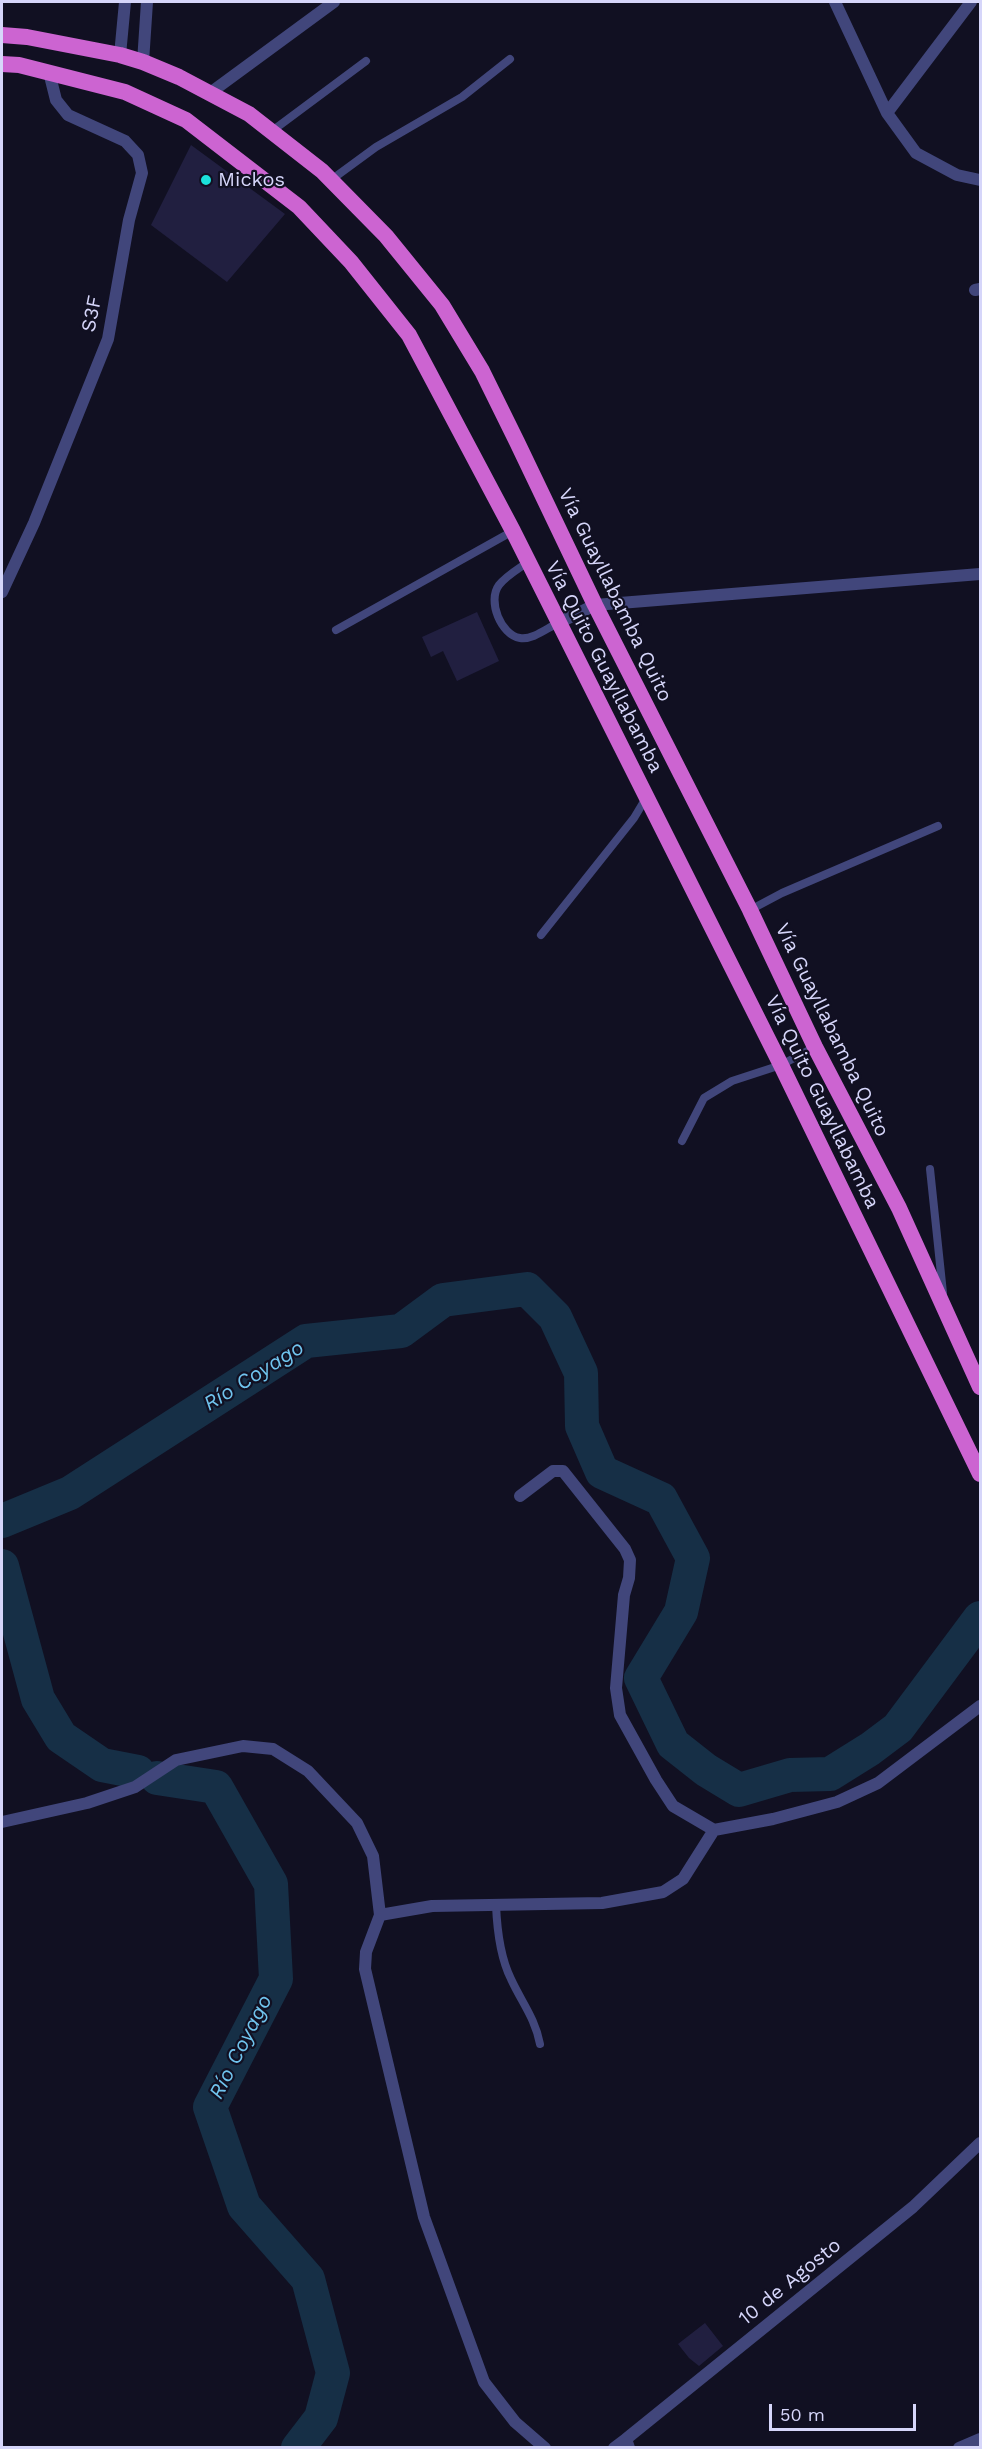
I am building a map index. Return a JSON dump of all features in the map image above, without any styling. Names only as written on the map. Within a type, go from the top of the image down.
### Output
[{"type":"highway","name":"Vía Guayllabamba Quito","points":[[2,35],[27,37],[120,55],[143,62],[249,114],[331,180],[386,236],[442,305],[482,371],[595,605],[750,910],[815,1047],[899,1208],[981,1387]]},
{"type":"highway","name":"Vía Quito Guayllabamba","points":[[2,64],[19,65],[125,92],[186,120],[299,207],[351,262],[409,335],[513,531],[781,1065],[981,1474]]},
{"type":"street","points":[[120,55],[124,2]]},
{"type":"street","points":[[143,62],[147,2]]},
{"type":"street","points":[[210,93],[334,2]]},
{"type":"street","points":[[835,2],[887,113],[916,153],[957,175],[981,180]]},
{"type":"street","points":[[887,113],[970,2]]},
{"type":"street","name":"S3F","points":[[2,592],[34,523],[108,339],[129,220],[142,173],[138,155],[125,141],[68,116],[56,100],[49,72]]},
{"type":"street","points":[[558,623],[595,605],[981,574]]},
{"type":"street","points":[[520,1496],[553,1471],[563,1471],[625,1549],[630,1560],[630,1578],[624,1595],[616,1688],[620,1715],[656,1780],[674,1806],[714,1830],[773,1819],[837,1803],[878,1783],[981,1706]]},
{"type":"street","points":[[2,1822],[87,1803],[135,1787],[176,1760],[243,1746],[273,1749],[308,1772],[357,1823],[374,1856],[380,1915],[366,1952],[365,1969],[424,2217],[484,2382],[516,2422],[545,2448]]},
{"type":"street","points":[[380,1915],[432,1906],[602,1903],[663,1892],[683,1879],[714,1830]]},
{"type":"street","name":"10 de Agosto","points":[[614,2448],[628,2443],[914,2207],[981,2143]]},
{"type":"street","points":[[959,2448],[981,2439]]},
{"type":"lane","points":[[331,180],[376,147],[462,97],[510,58]]},
{"type":"lane","points":[[272,132],[366,62]]},
{"type":"lane","points":[[336,630],[513,531]]},
{"type":"lane","points":[[528,562],[508,576],[495,592],[495,604],[503,628],[512,636],[528,638],[558,623]]},
{"type":"lane","points":[[541,935],[634,818],[646,798]]},
{"type":"lane","points":[[750,910],[782,893],[938,826]]},
{"type":"lane","points":[[682,1141],[704,1098],[732,1081],[781,1065],[815,1047]]},
{"type":"lane","points":[[930,1169],[945,1310]]},
{"type":"lane","points":[[496,1905],[497,1930],[510,1977],[536,2024],[540,2044]]},
{"type":"building","name":"Mickos","points":[[191,145],[285,214],[227,282],[151,225]]},
{"type":"building","points":[[477,612],[499,661],[457,681],[443,651],[431,657],[422,637]]},
{"type":"building","points":[[705,2323],[723,2346],[699,2366],[678,2344]]},
{"type":"waterway","name":"Río Coyago","points":[[2,1521],[70,1493],[306,1341],[401,1331],[443,1300],[527,1289],[555,1317],[581,1373],[582,1426],[602,1472],[661,1499],[693,1558],[681,1612],[641,1678],[673,1744],[706,1770],[739,1790],[790,1775],[830,1774],[898,1728],[980,1618]]},
{"type":"waterway","name":"Río Coyago","points":[[2,1566],[38,1699],[61,1737],[102,1765],[138,1772]]},
{"type":"waterway","name":"Río Coyago","points":[[157,1778],[216,1787],[271,1884],[276,1979],[210,2107],[244,2206],[308,2279],[333,2373],[321,2418],[298,2448]]},
{"type":"place","name":"Mickos","points":[[206,180]]}]
